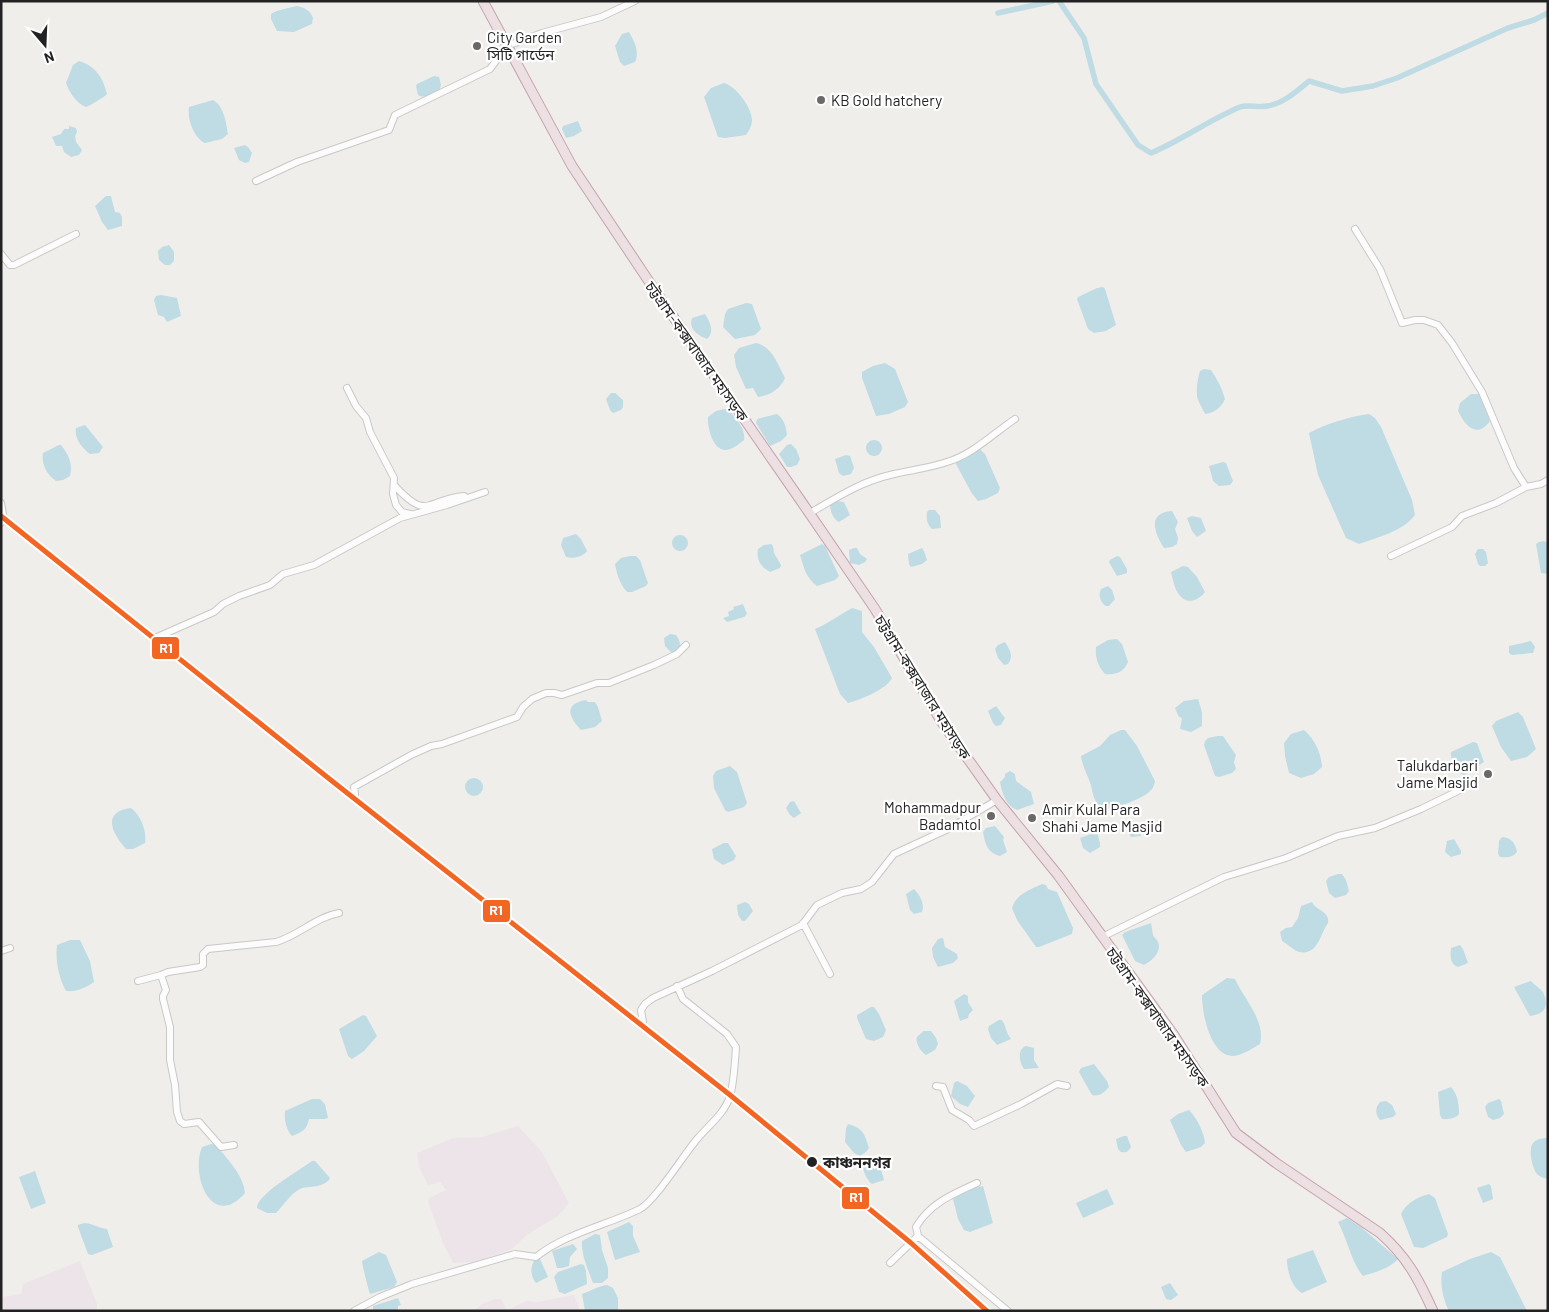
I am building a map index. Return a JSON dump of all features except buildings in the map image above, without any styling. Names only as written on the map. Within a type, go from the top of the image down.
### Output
[{"type":"highway","name":"চট্টগ্রাম-কক্সবাজার মহাসড়ক","points":[[484,1],[572,166],[654,289],[875,609],[941,721],[997,800],[1058,875],[1173,1034],[1236,1133],[1276,1163],[1380,1233],[1414,1270],[1433,1311]]},
{"type":"street","points":[[256,182],[297,162],[389,130],[396,115],[490,68],[507,46],[542,33],[601,17],[635,1]]},
{"type":"street","points":[[1355,229],[1380,269],[1402,323],[1424,320],[1438,325],[1452,343],[1482,392],[1514,468],[1526,487]]},
{"type":"street","points":[[1,254],[14,266],[76,234]]},
{"type":"street","points":[[347,388],[356,406],[366,418],[370,432],[394,478],[393,494],[396,505],[402,512],[411,514]]},
{"type":"street","points":[[810,513],[863,483],[888,475],[951,461],[987,440],[1015,419]]},
{"type":"street","points":[[1391,556],[1452,527],[1462,516],[1496,503],[1526,487],[1548,480]]},
{"type":"street","points":[[155,638],[214,612],[223,604],[239,596],[270,585],[283,574],[314,565],[400,518],[482,493],[460,496],[429,506],[419,506],[405,497],[395,486]]},
{"type":"street","points":[[1,503],[4,520],[1,523]]},
{"type":"street","points":[[356,794],[354,787],[411,755],[431,746],[442,744],[517,717],[532,699],[546,694],[562,695],[597,684],[609,683],[677,654],[686,645]]},
{"type":"street","points":[[1102,937],[1224,877],[1286,858],[1338,836],[1375,828],[1421,810],[1458,791]]},
{"type":"street","points":[[643,1022],[641,1010],[653,998],[773,940],[803,923],[817,905],[842,893],[861,889],[872,882],[894,854],[948,829],[997,800]]},
{"type":"street","points":[[138,981],[168,972],[200,967],[203,965],[203,954],[208,949],[276,942],[286,939],[330,914],[339,913]]},
{"type":"street","points":[[803,923],[830,974]]},
{"type":"street","points":[[1,951],[10,948]]},
{"type":"street","points":[[161,975],[166,990],[163,1000],[170,1027],[170,1060],[176,1085],[177,1112],[180,1121],[184,1124],[199,1122],[221,1147],[234,1145]]},
{"type":"street","points":[[354,1311],[380,1297],[412,1284],[514,1254],[536,1257],[546,1249],[567,1238],[641,1208],[652,1198],[698,1138],[717,1118],[730,1096],[732,1082],[736,1046],[727,1034],[683,999],[677,986]]},
{"type":"street","points":[[936,1086],[943,1087],[952,1110],[969,1120],[974,1126],[1021,1104],[1057,1084],[1067,1086]]},
{"type":"street","points":[[977,1183],[955,1192],[932,1208],[917,1225],[916,1230],[918,1236],[1008,1311]]},
{"type":"street","points":[[890,1264],[918,1236]]},
{"type":"shaded area","points":[[518,1126],[542,1152],[569,1203],[558,1216],[527,1235],[512,1249],[474,1262],[453,1263],[443,1243],[428,1202],[429,1198],[446,1190],[440,1182],[428,1185],[419,1167],[417,1153],[453,1138],[482,1137]]},
{"type":"shaded area","points":[[80,1261],[97,1304],[97,1311],[1,1311],[1,1297],[21,1294],[23,1284]]},
{"type":"shaded area","points":[[574,1295],[580,1311],[474,1311],[482,1304],[495,1299],[501,1299],[507,1310],[527,1301],[537,1302]]},
{"type":"water","points":[[297,6],[309,11],[313,18],[312,24],[294,32],[277,31],[271,19],[271,14]]},
{"type":"water","points":[[629,32],[636,46],[637,54],[635,62],[624,66],[620,62],[615,46],[622,34]]},
{"type":"water","points":[[79,61],[90,66],[98,73],[107,94],[86,107],[74,97],[66,83],[73,65]]},
{"type":"water","points":[[434,76],[439,77],[441,85],[439,91],[432,95],[418,95],[417,84]]},
{"type":"water","points":[[724,83],[738,93],[749,110],[752,122],[746,135],[718,137],[704,97],[711,88]]},
{"type":"water","points":[[213,100],[222,110],[228,134],[222,139],[205,143],[201,141],[192,128],[189,107]]},
{"type":"water","points":[[578,121],[582,131],[566,138],[562,129],[563,126]]},
{"type":"water","points":[[69,126],[76,128],[76,142],[82,150],[79,155],[71,157],[64,152],[62,146],[56,146],[52,137],[61,134],[64,129],[69,129]]},
{"type":"water","points":[[245,145],[252,153],[249,162],[245,163],[239,160],[234,148]]},
{"type":"water","points":[[106,196],[111,196],[115,212],[120,213],[122,217],[122,226],[108,230],[95,206]]},
{"type":"water","points":[[169,245],[174,252],[174,261],[170,265],[165,265],[159,260],[158,251],[162,247]]},
{"type":"water","points":[[1103,287],[1116,325],[1106,331],[1094,333],[1088,329],[1077,299],[1097,288]]},
{"type":"water","points":[[156,296],[177,298],[181,316],[167,322],[164,317],[158,315],[154,300]]},
{"type":"water","points":[[746,303],[752,304],[761,329],[755,335],[735,339],[723,327],[725,314],[728,309]]},
{"type":"water","points":[[705,314],[711,330],[707,339],[697,334],[691,326],[692,318]]},
{"type":"water","points":[[756,343],[762,345],[770,352],[785,378],[774,391],[758,397],[753,388],[746,389],[736,367],[734,355],[739,348]]},
{"type":"water","points":[[885,363],[895,369],[908,402],[905,407],[889,414],[876,416],[862,378],[862,372],[873,366]]},
{"type":"water","points":[[1204,369],[1211,370],[1225,399],[1217,409],[1205,414],[1198,400],[1197,393],[1200,371]]},
{"type":"water","points":[[611,393],[615,393],[623,400],[621,410],[613,413],[606,399]]},
{"type":"water","points":[[1471,394],[1479,394],[1490,421],[1485,426],[1476,430],[1468,426],[1458,411],[1460,403]]},
{"type":"water","points":[[729,410],[742,428],[744,436],[744,440],[726,450],[721,449],[714,443],[708,421],[708,417],[716,411]]},
{"type":"water","points":[[777,414],[784,423],[787,435],[781,441],[770,446],[756,423],[757,419]]},
{"type":"water","points":[[1369,414],[1375,418],[1381,427],[1412,500],[1415,515],[1397,530],[1359,544],[1346,538],[1318,475],[1309,433],[1338,421]]},
{"type":"water","points":[[85,425],[103,447],[99,453],[90,454],[77,439],[76,428]]},
{"type":"water","points":[[874,440],[880,442],[882,448],[880,454],[874,456],[868,454],[866,448],[868,442]]},
{"type":"water","points":[[791,444],[796,449],[800,459],[797,465],[787,467],[779,454],[787,445]]},
{"type":"water","points":[[61,445],[68,456],[71,472],[70,476],[56,481],[45,469],[43,453]]},
{"type":"water","points":[[976,449],[980,449],[985,454],[1000,488],[998,493],[978,501],[956,464],[956,461]]},
{"type":"water","points":[[846,455],[850,456],[854,468],[851,474],[843,476],[839,473],[835,459]]},
{"type":"water","points":[[1223,462],[1226,463],[1233,481],[1230,485],[1219,486],[1213,481],[1209,466]]},
{"type":"water","points":[[835,501],[844,502],[850,515],[839,522],[834,517],[830,504]]},
{"type":"water","points":[[935,510],[940,516],[941,528],[932,529],[929,525],[927,512]]},
{"type":"water","points":[[1172,511],[1178,522],[1175,529],[1178,538],[1177,544],[1164,548],[1156,530],[1156,519],[1159,515]]},
{"type":"water","points":[[1192,516],[1201,518],[1206,531],[1197,537],[1192,531],[1187,518]]},
{"type":"water","points":[[576,534],[587,551],[578,557],[566,557],[561,545],[563,538]]},
{"type":"water","points":[[680,535],[686,537],[688,543],[686,549],[680,551],[674,549],[672,543],[674,537]]},
{"type":"water","points":[[1544,541],[1548,543],[1548,574],[1541,573],[1536,544]]},
{"type":"water","points":[[771,544],[781,565],[780,568],[770,572],[760,563],[758,549],[764,545]]},
{"type":"water","points":[[822,544],[825,546],[839,576],[835,580],[817,586],[808,576],[800,555]]},
{"type":"water","points":[[857,548],[860,554],[867,559],[865,562],[859,565],[850,563],[849,550]]},
{"type":"water","points":[[922,548],[927,560],[922,564],[911,567],[908,554]]},
{"type":"water","points":[[1478,549],[1483,549],[1486,552],[1488,563],[1485,566],[1478,564],[1475,554]]},
{"type":"water","points":[[636,556],[640,560],[648,583],[646,586],[632,592],[627,592],[619,579],[615,564],[621,558]]},
{"type":"water","points":[[1117,556],[1120,557],[1127,569],[1127,573],[1117,576],[1109,562]]},
{"type":"water","points":[[1183,566],[1188,567],[1197,577],[1205,592],[1195,600],[1188,601],[1181,597],[1175,586],[1171,572]]},
{"type":"water","points":[[1108,586],[1112,590],[1115,599],[1109,606],[1106,606],[1101,600],[1100,594],[1101,589]]},
{"type":"water","points":[[743,604],[747,614],[744,617],[727,622],[723,618],[729,616],[728,612],[734,609],[733,607]]},
{"type":"water","points":[[852,608],[862,611],[862,632],[874,647],[892,678],[879,690],[848,703],[840,694],[815,629]]},
{"type":"water","points":[[670,634],[676,635],[680,643],[678,649],[672,653],[665,646],[664,638]]},
{"type":"water","points":[[1117,639],[1122,644],[1128,662],[1119,672],[1105,674],[1098,662],[1096,647],[1108,640]]},
{"type":"water","points":[[1531,641],[1535,647],[1533,653],[1512,655],[1509,653],[1509,646]]},
{"type":"water","points":[[1005,642],[1011,656],[1008,664],[1004,665],[998,658],[995,649],[998,645]]},
{"type":"water","points":[[1198,699],[1202,712],[1202,726],[1191,732],[1180,729],[1182,718],[1179,717],[1175,708],[1184,701]]},
{"type":"water","points":[[586,700],[588,702],[595,702],[602,721],[595,727],[581,730],[573,720],[570,711],[574,704]]},
{"type":"water","points":[[996,706],[1005,718],[1001,725],[996,726],[988,711]]},
{"type":"water","points":[[1518,712],[1523,717],[1536,749],[1527,757],[1511,761],[1501,747],[1492,726],[1496,721]]},
{"type":"water","points":[[1125,730],[1137,746],[1155,783],[1151,790],[1134,801],[1102,809],[1094,798],[1081,756],[1100,746],[1110,735]]},
{"type":"water","points":[[1304,730],[1317,747],[1322,767],[1314,774],[1301,778],[1289,773],[1284,743],[1291,734]]},
{"type":"water","points":[[1223,736],[1236,755],[1234,762],[1236,769],[1232,773],[1219,777],[1215,776],[1204,745],[1208,738]]},
{"type":"water","points":[[1473,742],[1477,743],[1484,762],[1463,776],[1453,762],[1451,752]]},
{"type":"water","points":[[730,766],[737,772],[747,803],[744,807],[728,812],[725,810],[714,788],[713,776],[716,771]]},
{"type":"water","points":[[1010,771],[1015,774],[1016,781],[1031,792],[1034,804],[1017,810],[1007,802],[1000,782],[1005,777],[1005,774]]},
{"type":"water","points":[[470,778],[478,778],[483,783],[481,794],[470,796],[465,791],[465,783]]},
{"type":"water","points":[[794,801],[801,813],[794,818],[786,808],[790,802]]},
{"type":"water","points":[[131,808],[138,815],[142,824],[145,843],[133,849],[126,849],[117,836],[112,824],[116,814]]},
{"type":"water","points":[[1135,822],[1139,824],[1141,836],[1131,837],[1127,831],[1128,826]]},
{"type":"water","points":[[995,826],[1004,837],[1003,840],[1007,852],[1000,856],[989,850],[983,832],[986,828]]},
{"type":"water","points":[[1097,832],[1100,847],[1090,853],[1083,848],[1080,838]]},
{"type":"water","points":[[1502,837],[1508,838],[1514,844],[1517,852],[1514,855],[1500,857],[1498,854],[1499,841]]},
{"type":"water","points":[[1454,839],[1461,854],[1451,857],[1445,852],[1447,841]]},
{"type":"water","points":[[728,843],[736,856],[734,860],[723,865],[714,859],[712,849]]},
{"type":"water","points":[[1342,874],[1346,880],[1349,891],[1346,895],[1335,898],[1329,893],[1326,881],[1329,877]]},
{"type":"water","points":[[1042,884],[1046,885],[1048,889],[1057,892],[1073,928],[1072,934],[1036,947],[1017,920],[1012,908],[1020,896]]},
{"type":"water","points":[[914,889],[920,897],[923,906],[922,912],[914,914],[910,910],[906,894]]},
{"type":"water","points":[[745,902],[749,904],[753,911],[745,921],[742,921],[738,915],[737,905]]},
{"type":"water","points":[[1312,902],[1325,913],[1328,923],[1318,943],[1310,951],[1299,952],[1282,941],[1280,932],[1292,927],[1298,918],[1301,906]]},
{"type":"water","points":[[1151,923],[1153,935],[1158,942],[1159,949],[1153,959],[1144,965],[1135,961],[1122,935],[1125,932]]},
{"type":"water","points":[[943,938],[945,947],[957,954],[958,958],[953,963],[938,967],[933,957],[932,948],[938,939]]},
{"type":"water","points":[[70,940],[80,940],[90,961],[94,982],[81,989],[66,991],[58,969],[57,945]]},
{"type":"water","points":[[1460,945],[1468,963],[1458,967],[1452,962],[1451,948]]},
{"type":"water","points":[[1227,978],[1235,979],[1253,1010],[1261,1035],[1260,1044],[1234,1056],[1226,1054],[1213,1042],[1202,1003],[1202,995]]},
{"type":"water","points":[[1531,981],[1543,992],[1546,1005],[1543,1011],[1530,1016],[1514,987]]},
{"type":"water","points":[[964,994],[968,996],[968,1002],[973,1010],[968,1018],[960,1021],[954,1001]]},
{"type":"water","points":[[874,1007],[879,1014],[886,1030],[883,1037],[874,1041],[866,1039],[857,1018],[857,1015]]},
{"type":"water","points":[[363,1015],[366,1016],[377,1036],[364,1051],[352,1059],[348,1056],[339,1029]]},
{"type":"water","points":[[1002,1020],[1011,1039],[997,1045],[991,1038],[988,1029],[989,1026]]},
{"type":"water","points":[[923,1031],[931,1031],[938,1044],[935,1050],[926,1055],[920,1050],[917,1042],[917,1037]]},
{"type":"water","points":[[1026,1046],[1034,1048],[1034,1060],[1039,1068],[1024,1069],[1022,1066],[1020,1053]]},
{"type":"water","points":[[1094,1064],[1107,1081],[1109,1087],[1099,1095],[1092,1095],[1079,1072],[1081,1068]]},
{"type":"water","points":[[957,1081],[967,1086],[975,1096],[968,1107],[960,1104],[951,1096],[954,1083]]},
{"type":"water","points":[[1451,1087],[1458,1100],[1459,1114],[1453,1118],[1442,1119],[1438,1092]]},
{"type":"water","points":[[312,1099],[320,1099],[325,1104],[328,1118],[309,1119],[304,1130],[292,1136],[286,1124],[285,1111]]},
{"type":"water","points":[[1499,1099],[1504,1114],[1500,1118],[1493,1120],[1488,1117],[1485,1107],[1488,1103]]},
{"type":"water","points":[[1386,1101],[1392,1105],[1396,1114],[1393,1117],[1380,1120],[1376,1109],[1380,1102]]},
{"type":"water","points":[[1189,1110],[1199,1125],[1205,1143],[1201,1147],[1186,1152],[1170,1120],[1178,1114]]},
{"type":"water","points":[[848,1124],[863,1132],[866,1139],[869,1148],[860,1156],[854,1153],[845,1142]]},
{"type":"water","points":[[1127,1136],[1131,1147],[1128,1151],[1121,1152],[1118,1149],[1116,1139]]},
{"type":"water","points":[[1548,1138],[1548,1179],[1537,1174],[1531,1154],[1534,1142]]},
{"type":"water","points":[[211,1144],[216,1145],[234,1167],[244,1186],[245,1193],[233,1203],[223,1206],[214,1203],[207,1195],[199,1171],[202,1147]]},
{"type":"water","points":[[870,1158],[880,1166],[884,1180],[872,1184],[863,1169],[864,1163]]},
{"type":"water","points":[[312,1161],[315,1161],[330,1178],[324,1184],[300,1189],[276,1213],[267,1213],[257,1208],[259,1202],[271,1190]]},
{"type":"water","points":[[35,1171],[46,1203],[31,1209],[19,1177]]},
{"type":"water","points":[[1489,1184],[1493,1199],[1483,1203],[1477,1188]]},
{"type":"water","points":[[983,1186],[993,1223],[970,1232],[964,1230],[958,1219],[953,1199],[966,1190]]},
{"type":"water","points":[[1107,1189],[1114,1204],[1083,1218],[1076,1203]]},
{"type":"water","points":[[1429,1194],[1435,1198],[1448,1234],[1447,1237],[1423,1248],[1414,1247],[1401,1214],[1413,1201]]},
{"type":"water","points":[[1347,1218],[1361,1227],[1398,1259],[1386,1268],[1363,1276],[1356,1265],[1338,1222]]},
{"type":"water","points":[[629,1222],[633,1226],[633,1236],[640,1252],[615,1260],[607,1232]]},
{"type":"water","points":[[84,1223],[107,1229],[113,1247],[92,1255],[88,1254],[78,1227],[78,1225]]},
{"type":"water","points":[[595,1234],[600,1235],[602,1250],[608,1268],[608,1278],[602,1283],[593,1283],[583,1252],[582,1241]]},
{"type":"water","points":[[573,1244],[577,1249],[570,1257],[569,1266],[557,1268],[552,1251]]},
{"type":"water","points":[[1313,1250],[1327,1282],[1302,1293],[1295,1287],[1290,1278],[1287,1259]]},
{"type":"water","points":[[379,1252],[386,1255],[397,1282],[394,1287],[370,1294],[362,1261]]},
{"type":"water","points":[[1491,1252],[1500,1257],[1527,1311],[1449,1311],[1442,1292],[1442,1272]]},
{"type":"water","points":[[535,1259],[540,1259],[548,1277],[536,1283],[531,1271]]},
{"type":"water","points":[[581,1264],[584,1265],[586,1271],[587,1284],[565,1294],[559,1292],[554,1277],[558,1272]]},
{"type":"water","points":[[1170,1283],[1178,1295],[1171,1300],[1166,1299],[1161,1287]]},
{"type":"water","points":[[607,1285],[613,1288],[618,1298],[618,1311],[585,1311],[582,1294]]},
{"type":"water","points":[[398,1298],[401,1305],[398,1306],[398,1311],[373,1311],[373,1306]]},
{"type":"waterway","points":[[998,13],[1053,1]]},
{"type":"waterway","points":[[1059,1],[1084,38],[1096,84],[1138,145],[1151,153],[1240,107],[1279,103],[1309,81],[1342,91],[1373,86],[1397,78],[1508,28],[1534,20],[1548,13]]},
{"type":"transit line","name":"R1","points":[[1,516],[332,781],[730,1095],[911,1243],[987,1311]]},
{"type":"place","name":"City Garden সিটি গার্ডেন","points":[[477,46]]},
{"type":"place","name":"KB Gold hatchery","points":[[821,100]]},
{"type":"place","name":"Talukdarbari Jame Masjid","points":[[1488,774]]},
{"type":"place","name":"Mohammadpur Badamtol","points":[[991,816]]},
{"type":"place","name":"Amir Kulal Para Shahi Jame Masjid","points":[[1032,818]]},
{"type":"place","name":"কাঞ্চননগর","points":[[812,1162]]}]
